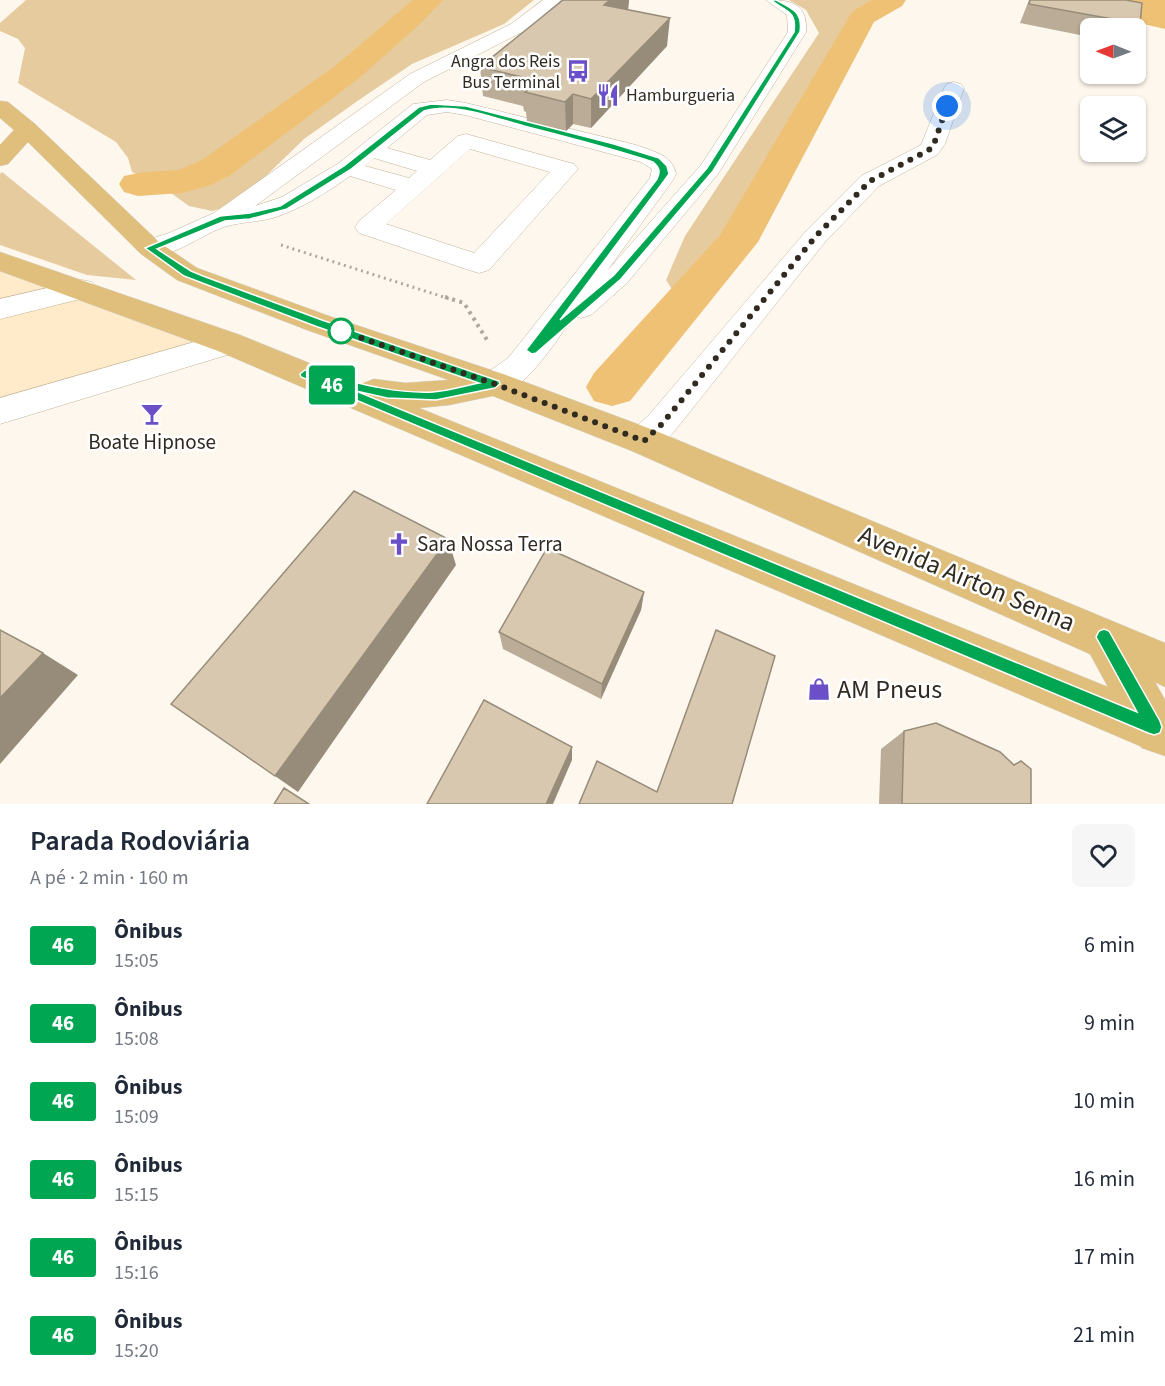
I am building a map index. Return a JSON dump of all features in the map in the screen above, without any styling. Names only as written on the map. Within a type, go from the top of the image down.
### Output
[{"type":"main road","name":"Avenida Airton Senna","points":[[9,116],[150,248],[188,274],[318,323],[495,384],[644,441],[769,492],[1165,665]]},
{"type":"main road","points":[[0,159],[13,147],[9,116]]},
{"type":"main road","points":[[0,261],[229,343],[1161,734]]},
{"type":"main road","points":[[305,374],[387,394],[412,396],[436,396],[495,384]]},
{"type":"main road","points":[[1104,637],[1161,734]]},
{"type":"street","points":[[150,248],[178,239],[223,218],[409,83],[439,64],[469,52],[518,27],[553,0]]},
{"type":"street","points":[[532,350],[617,277],[710,169],[797,32],[798,21],[795,13],[774,0]]},
{"type":"street","points":[[644,441],[662,424],[816,236],[870,181],[929,150],[934,144],[954,88]]},
{"type":"street","points":[[223,218],[250,216],[283,207],[347,168],[421,109],[447,106],[476,111],[628,150],[649,157],[663,166],[664,174],[661,180],[532,350],[519,366],[495,384]]},
{"type":"street","points":[[466,141],[566,169],[479,264],[368,227],[413,187],[466,141]]},
{"type":"street","points":[[370,150],[435,169]]},
{"type":"street","points":[[347,168],[413,187]]},
{"type":"street","points":[[0,309],[82,290]]},
{"type":"street","points":[[0,411],[229,343]]},
{"type":"path","points":[[272,242],[464,303],[488,341]]},
{"type":"shaded area","points":[[26,0],[534,0],[504,24],[412,64],[304,139],[237,204],[212,211],[189,206],[171,193],[172,183],[152,182],[132,172],[128,158],[116,142],[18,83],[25,48],[18,39],[0,31],[0,23]]},
{"type":"shaded area","points":[[789,0],[892,0],[863,17],[737,242],[693,293],[673,291],[666,280],[685,236],[819,33],[806,10]]},
{"type":"shaded area","points":[[1040,0],[1165,0],[1165,29],[1146,25],[1146,18],[1118,18]]},
{"type":"shaded area","points":[[2,172],[136,280],[87,275],[0,245],[0,174]]},
{"type":"shaded area","points":[[0,261],[229,343],[0,411]]},
{"type":"building","name":"Angra dos Reis Bus Terminal","points":[[563,0],[610,0],[604,5],[670,18],[591,99],[573,94],[565,102],[525,92],[533,85],[522,82],[526,78],[480,67]]},
{"type":"building","points":[[1030,0],[1126,0],[1142,3],[1141,18],[1107,18],[1029,4]]},
{"type":"building","points":[[354,491],[448,539],[275,776],[171,704]]},
{"type":"building","points":[[547,548],[644,592],[602,684],[499,632]]},
{"type":"building","points":[[0,630],[43,653],[0,698]]},
{"type":"building","points":[[716,630],[775,656],[732,804],[579,804],[597,761],[657,792]]},
{"type":"building","points":[[484,700],[572,747],[546,804],[427,804]]},
{"type":"building","points":[[936,723],[1000,752],[1014,765],[1021,761],[1031,769],[1031,804],[902,804],[904,731]]},
{"type":"building","points":[[284,788],[309,804],[274,804]]},
{"type":"waterway","points":[[138,184],[182,181],[198,177],[216,168],[346,73],[389,38],[429,0]]},
{"type":"waterway","points":[[612,387],[737,242],[863,17],[892,0]]},
{"type":"bus line","name":"46","points":[[774,0],[795,13],[798,21],[797,32],[710,169],[617,277],[532,350],[661,180],[664,174],[663,166],[656,160],[611,146],[466,109],[431,106],[421,109],[347,168],[283,207],[250,216],[223,218],[178,239],[150,248],[188,274],[200,279],[318,323],[495,384],[436,396],[412,396],[387,394],[305,374],[1154,727],[1104,637]]},
{"type":"place","name":"Angra dos Reis Bus Terminal","points":[[578,71]]},
{"type":"place","name":"Hamburgueria","points":[[608,95]]},
{"type":"place","name":"Boate Hipnose","points":[[152,414]]},
{"type":"place","name":"Sara Nossa Terra","points":[[399,544]]},
{"type":"place","name":"AM Pneus","points":[[819,689]]},
{"type":"route","points":[[341,331],[495,384],[644,441],[662,424],[816,236],[870,181],[929,150],[934,144],[947,106]]}]
